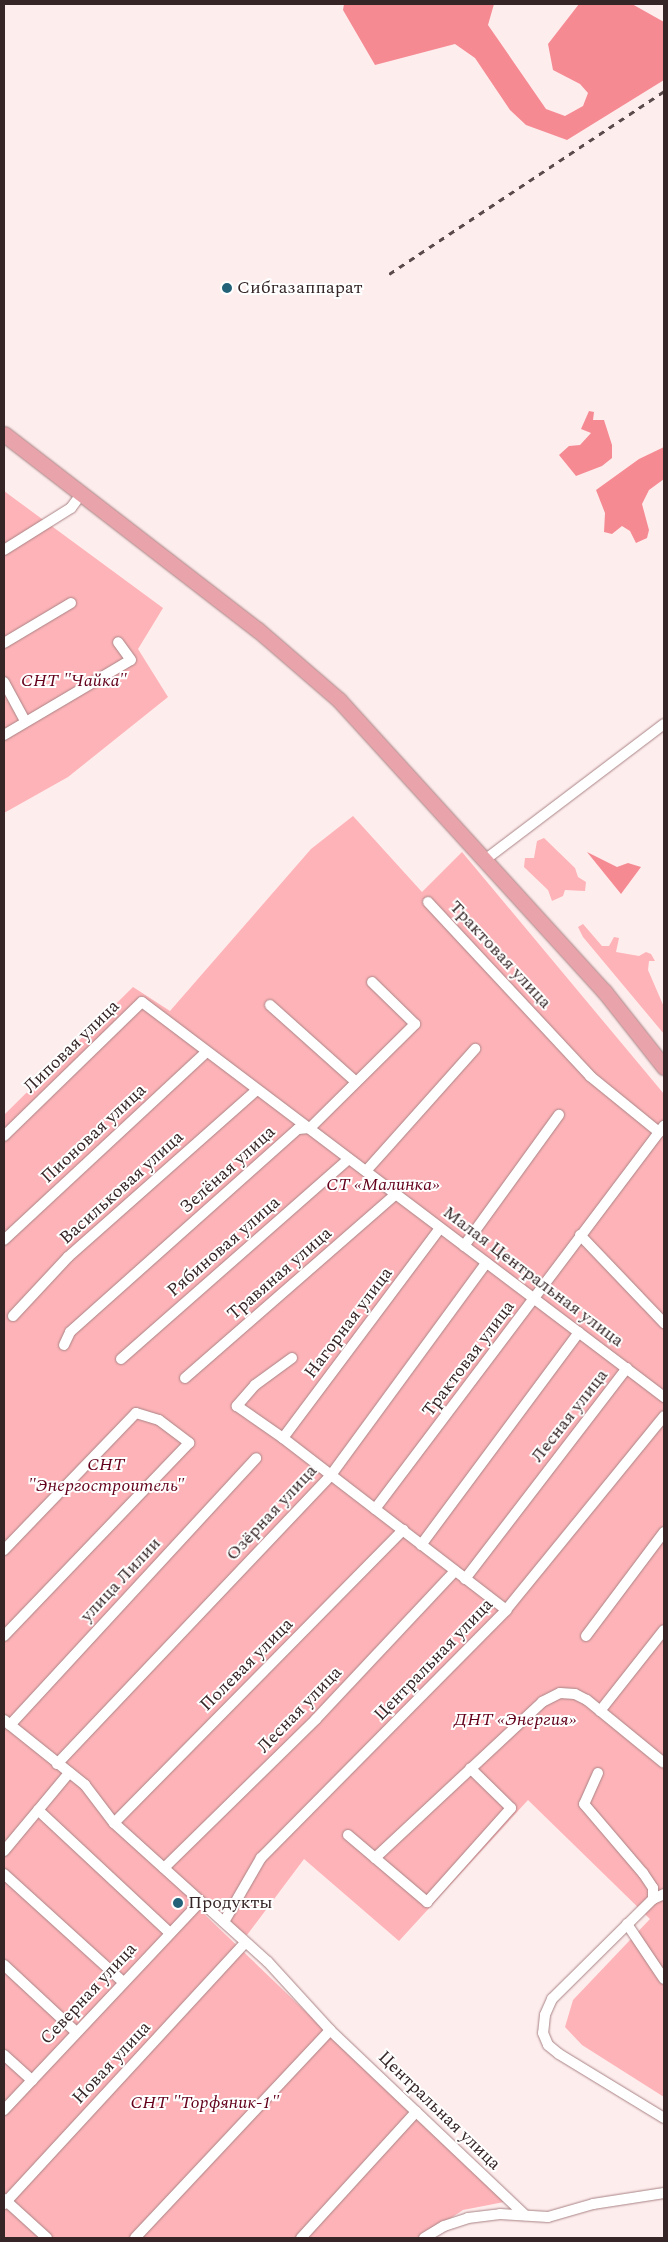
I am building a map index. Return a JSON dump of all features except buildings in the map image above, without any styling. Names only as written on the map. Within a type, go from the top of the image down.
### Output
[{"type":"main road","points":[[4,434],[258,630],[339,700],[486,859],[604,991],[664,1067]]},
{"type":"street","points":[[4,550],[71,508],[81,494]]},
{"type":"street","points":[[4,643],[72,603]]},
{"type":"street","points":[[4,735],[131,660],[118,642]]},
{"type":"street","points":[[4,682],[26,721]]},
{"type":"street","points":[[486,859],[664,724]]},
{"type":"street","name":"Трактовая улица","points":[[376,1509],[535,1298],[580,1235],[662,1129],[590,1076],[428,902]]},
{"type":"street","name":"Зелёная улица","points":[[64,1345],[70,1332],[298,1130],[310,1128],[415,1024],[372,982]]},
{"type":"street","name":"Малая Центральная улица","points":[[142,1002],[664,1397]]},
{"type":"street","name":"Липовая улица","points":[[4,1136],[142,1002]]},
{"type":"street","points":[[270,1005],[356,1082]]},
{"type":"street","points":[[366,1171],[475,1049]]},
{"type":"street","name":"Пионовая улица","points":[[4,1240],[206,1052]]},
{"type":"street","name":"Васильковая улица","points":[[13,1316],[68,1258],[256,1090]]},
{"type":"street","points":[[464,1246],[559,1115]]},
{"type":"street","name":"Рябиновая улица","points":[[121,1359],[349,1159]]},
{"type":"street","name":"Травяная улица","points":[[185,1378],[396,1194]]},
{"type":"street","name":"Нагорная улица","points":[[283,1438],[440,1228]]},
{"type":"street","points":[[580,1235],[664,1323]]},
{"type":"street","name":"Озёрная улица","points":[[57,1764],[331,1475],[486,1263]]},
{"type":"street","points":[[421,1545],[579,1332]]},
{"type":"street","points":[[292,1358],[255,1385],[237,1406],[283,1438],[506,1610]]},
{"type":"street","name":"Лесная улица","points":[[465,1579],[627,1368]]},
{"type":"street","points":[[4,1550],[136,1413],[159,1420],[189,1443],[4,1636]]},
{"type":"street","name":"Центральная улица","points":[[224,1922],[261,1858],[506,1610],[664,1416]]},
{"type":"street","name":"улица Лилии","points":[[7,1722],[256,1458]]},
{"type":"street","name":"Полевая улица","points":[[114,1823],[403,1530]]},
{"type":"street","points":[[586,1636],[664,1532]]},
{"type":"street","name":"Лесная улица","points":[[164,1868],[316,1719],[455,1571]]},
{"type":"street","points":[[600,1711],[664,1630]]},
{"type":"street","points":[[374,1858],[542,1702],[560,1693],[581,1696],[664,1763]]},
{"type":"street","name":"Центральная улица","points":[[7,1722],[85,1785],[114,1823],[224,1922],[244,1944],[268,1962],[330,2030],[525,2216]]},
{"type":"street","points":[[348,1835],[427,1902],[511,1808],[470,1768]]},
{"type":"street","points":[[4,1851],[69,1773]]},
{"type":"street","points":[[598,1773],[584,1804],[643,1873],[653,1888],[652,1899]]},
{"type":"street","points":[[38,1810],[170,1933]]},
{"type":"street","points":[[4,1874],[122,1981]]},
{"type":"street","points":[[664,1894],[652,1899],[552,1999],[545,2015],[543,2033],[548,2045],[559,2054],[664,2118]]},
{"type":"street","name":"Северная улица","points":[[4,2110],[122,1981],[200,1902]]},
{"type":"street","points":[[627,1924],[664,1978]]},
{"type":"street","name":"Новая улица","points":[[5,2202],[244,1944]]},
{"type":"street","points":[[4,1965],[75,2031]]},
{"type":"street","points":[[135,2238],[330,2030]]},
{"type":"street","points":[[4,2055],[32,2080]]},
{"type":"street","points":[[301,2238],[416,2112]]},
{"type":"street","points":[[424,2238],[444,2226],[468,2218],[548,2217],[593,2204],[664,2193]]},
{"type":"street","points":[[5,2202],[47,2238]]},
{"type":"green space","name":"СНТ \"Чайка\"","points":[[4,491],[163,608],[138,649],[168,697],[68,777],[4,813]]},
{"type":"green space","name":"CТ «Малинка»","points":[[353,816],[422,892],[462,852],[664,1094],[664,2097],[582,2045],[565,2027],[573,2000],[650,1919],[528,1800],[399,1941],[304,1859],[247,1935],[202,1912],[504,2202],[463,2210],[421,2238],[4,2238],[4,1115],[133,987],[170,1011],[311,849]]},
{"type":"green space","points":[[544,838],[575,868],[578,877],[586,882],[585,891],[565,890],[563,896],[552,901],[548,890],[524,867],[525,858],[534,858],[537,841]]},
{"type":"green space","points":[[583,924],[602,946],[609,946],[614,937],[619,938],[616,952],[639,956],[646,952],[651,954],[655,961],[649,961],[648,970],[664,1007],[664,1034],[583,937],[578,927]]},
{"type":"shaded area","points":[[344,4],[494,4],[488,25],[546,109],[565,116],[583,106],[588,93],[580,84],[553,70],[548,44],[579,4],[632,4],[664,22],[664,80],[567,140],[526,125],[510,110],[475,58],[455,44],[375,65],[343,10]]},
{"type":"shaded area","points":[[589,411],[594,412],[593,420],[604,420],[612,445],[612,458],[602,466],[576,476],[559,455],[569,446],[580,445],[591,433],[581,429]]},
{"type":"shaded area","points":[[664,447],[664,479],[649,490],[642,504],[649,530],[647,538],[636,543],[630,531],[622,526],[612,534],[604,532],[605,513],[596,490],[639,459]]},
{"type":"shaded area","points":[[587,852],[617,867],[628,863],[641,867],[621,894]]},
{"type":"railway","points":[[389,274],[664,91]]},
{"type":"place","name":"Сибгазаппарат","points":[[227,288]]},
{"type":"place","name":"Продукты","points":[[178,1903]]},
{"type":"park label","name":"СНТ \"Энергостроитель\"","points":[[106,1476]]},
{"type":"park label","name":"ДНТ «Энергия»","points":[[515,1720]]},
{"type":"park label","name":"СНТ \"Торфяник-1\"","points":[[205,2103]]}]
